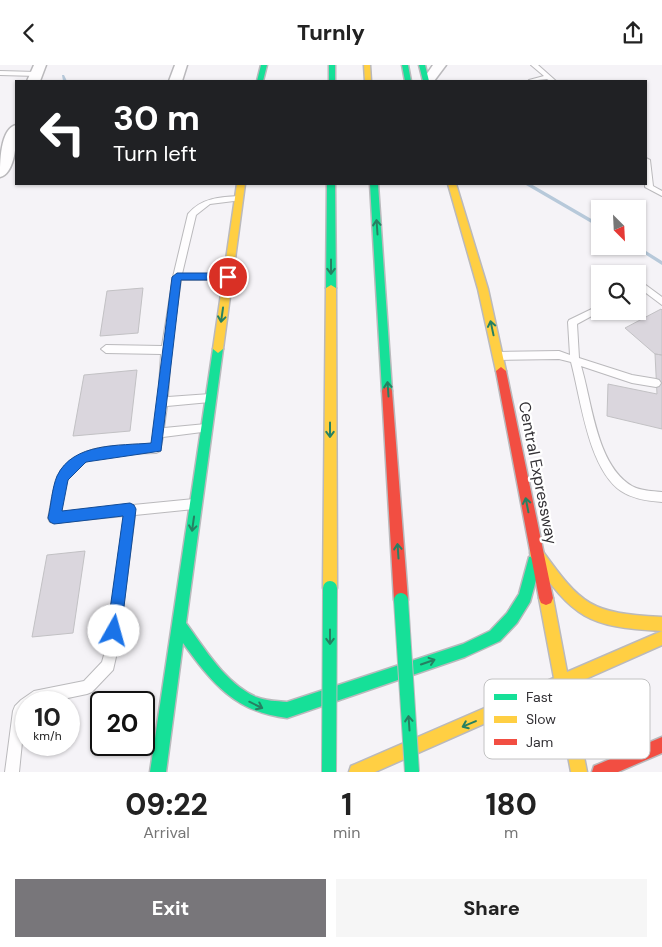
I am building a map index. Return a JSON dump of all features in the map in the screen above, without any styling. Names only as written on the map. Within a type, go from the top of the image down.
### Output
[{"type":"main road","points":[[260,80],[264,65]]},
{"type":"main road","points":[[332,65],[332,80]]},
{"type":"main road","points":[[367,65],[368,80]]},
{"type":"main road","points":[[405,65],[408,80]]},
{"type":"main road","points":[[422,65],[427,80]]},
{"type":"main road","points":[[158,772],[241,185]]},
{"type":"main road","points":[[329,772],[331,185]]},
{"type":"main road","points":[[374,185],[412,772]]},
{"type":"main road","name":"Central Expressway","points":[[452,185],[483,289],[498,355],[561,679]]},
{"type":"main road","points":[[536,553],[560,587],[582,607],[600,618],[662,624]]},
{"type":"main road","points":[[179,625],[218,676],[241,697],[265,709],[287,710],[465,650],[495,636],[512,618],[525,597],[536,553]]},
{"type":"main road","points":[[571,679],[662,638]]},
{"type":"main road","points":[[357,772],[484,717]]},
{"type":"main road","points":[[650,750],[662,745]]},
{"type":"main road","name":"Central Expressway","points":[[577,759],[579,772]]},
{"type":"main road","points":[[600,772],[630,759]]},
{"type":"street","points":[[176,80],[181,65]]},
{"type":"street","points":[[428,80],[440,65]]},
{"type":"street","points":[[2,163],[15,131]]},
{"type":"lane","points":[[534,65],[551,79]]},
{"type":"lane","points":[[0,73],[37,74]]},
{"type":"lane","points":[[647,169],[649,187],[662,193]]},
{"type":"lane","points":[[196,503],[54,518],[62,478],[82,458],[94,454],[156,447],[163,402],[166,351],[177,277],[192,215],[198,207],[218,199],[239,198]]},
{"type":"lane","points":[[177,277],[228,277]]},
{"type":"lane","points":[[646,289],[662,302]]},
{"type":"lane","points":[[591,312],[572,322],[575,360],[601,460],[622,486],[644,495],[662,497]]},
{"type":"lane","points":[[106,349],[166,351]]},
{"type":"lane","points":[[498,355],[560,355],[632,379],[656,383]]},
{"type":"lane","points":[[163,402],[211,398]]},
{"type":"lane","points":[[159,433],[206,428]]},
{"type":"lane","points":[[68,691],[87,687],[108,665],[112,648],[130,509]]},
{"type":"lane","points":[[12,772],[15,749]]},
{"type":"building","points":[[143,288],[138,333],[100,336],[107,291]]},
{"type":"building","points":[[662,310],[662,355],[655,354],[625,328],[640,320],[646,320],[646,317]]},
{"type":"building","points":[[655,354],[662,355],[662,429],[607,416],[608,384],[657,394]]},
{"type":"building","points":[[137,370],[130,431],[73,436],[84,375]]},
{"type":"building","points":[[85,551],[73,633],[32,637],[47,555]]},
{"type":"waterway","points":[[63,76],[65,80]]},
{"type":"waterway","points":[[530,185],[591,221]]},
{"type":"waterway","points":[[646,253],[662,263]]},
{"type":"traffic: fast","points":[[260,80],[264,65]]},
{"type":"traffic: fast","points":[[332,65],[332,80]]},
{"type":"traffic: fast","points":[[405,65],[408,80]]},
{"type":"traffic: fast","points":[[422,65],[426,80]]},
{"type":"traffic: fast","points":[[331,185],[331,288]]},
{"type":"traffic: fast","points":[[374,185],[387,391]]},
{"type":"traffic: fast","points":[[158,772],[218,349]]},
{"type":"traffic: fast","points":[[179,625],[212,669],[237,694],[268,708],[287,710],[465,650],[495,636],[512,618],[525,597],[534,562]]},
{"type":"traffic: fast","points":[[329,772],[330,588]]},
{"type":"traffic: fast","points":[[401,600],[412,772]]},
{"type":"traffic: slow","points":[[367,65],[368,80]]},
{"type":"traffic: slow","points":[[218,349],[241,185]]},
{"type":"traffic: slow","points":[[452,185],[483,289],[501,371]]},
{"type":"traffic: slow","points":[[330,588],[331,288]]},
{"type":"traffic: slow","points":[[536,553],[563,589],[587,610],[617,620],[662,624]]},
{"type":"traffic: slow","points":[[546,598],[561,679]]},
{"type":"traffic: slow","points":[[569,679],[662,638]]},
{"type":"traffic: slow","points":[[357,772],[484,716]]},
{"type":"traffic: slow","points":[[577,759],[579,772]]},
{"type":"traffic: jam","points":[[501,371],[546,598]]},
{"type":"traffic: jam","points":[[387,391],[401,600]]},
{"type":"traffic: jam","points":[[650,750],[662,745]]},
{"type":"traffic: jam","points":[[600,772],[630,759]]},
{"type":"route","points":[[114,631],[130,509],[54,518],[62,478],[82,458],[94,454],[156,447],[163,402],[166,351],[177,277],[228,277]]}]
